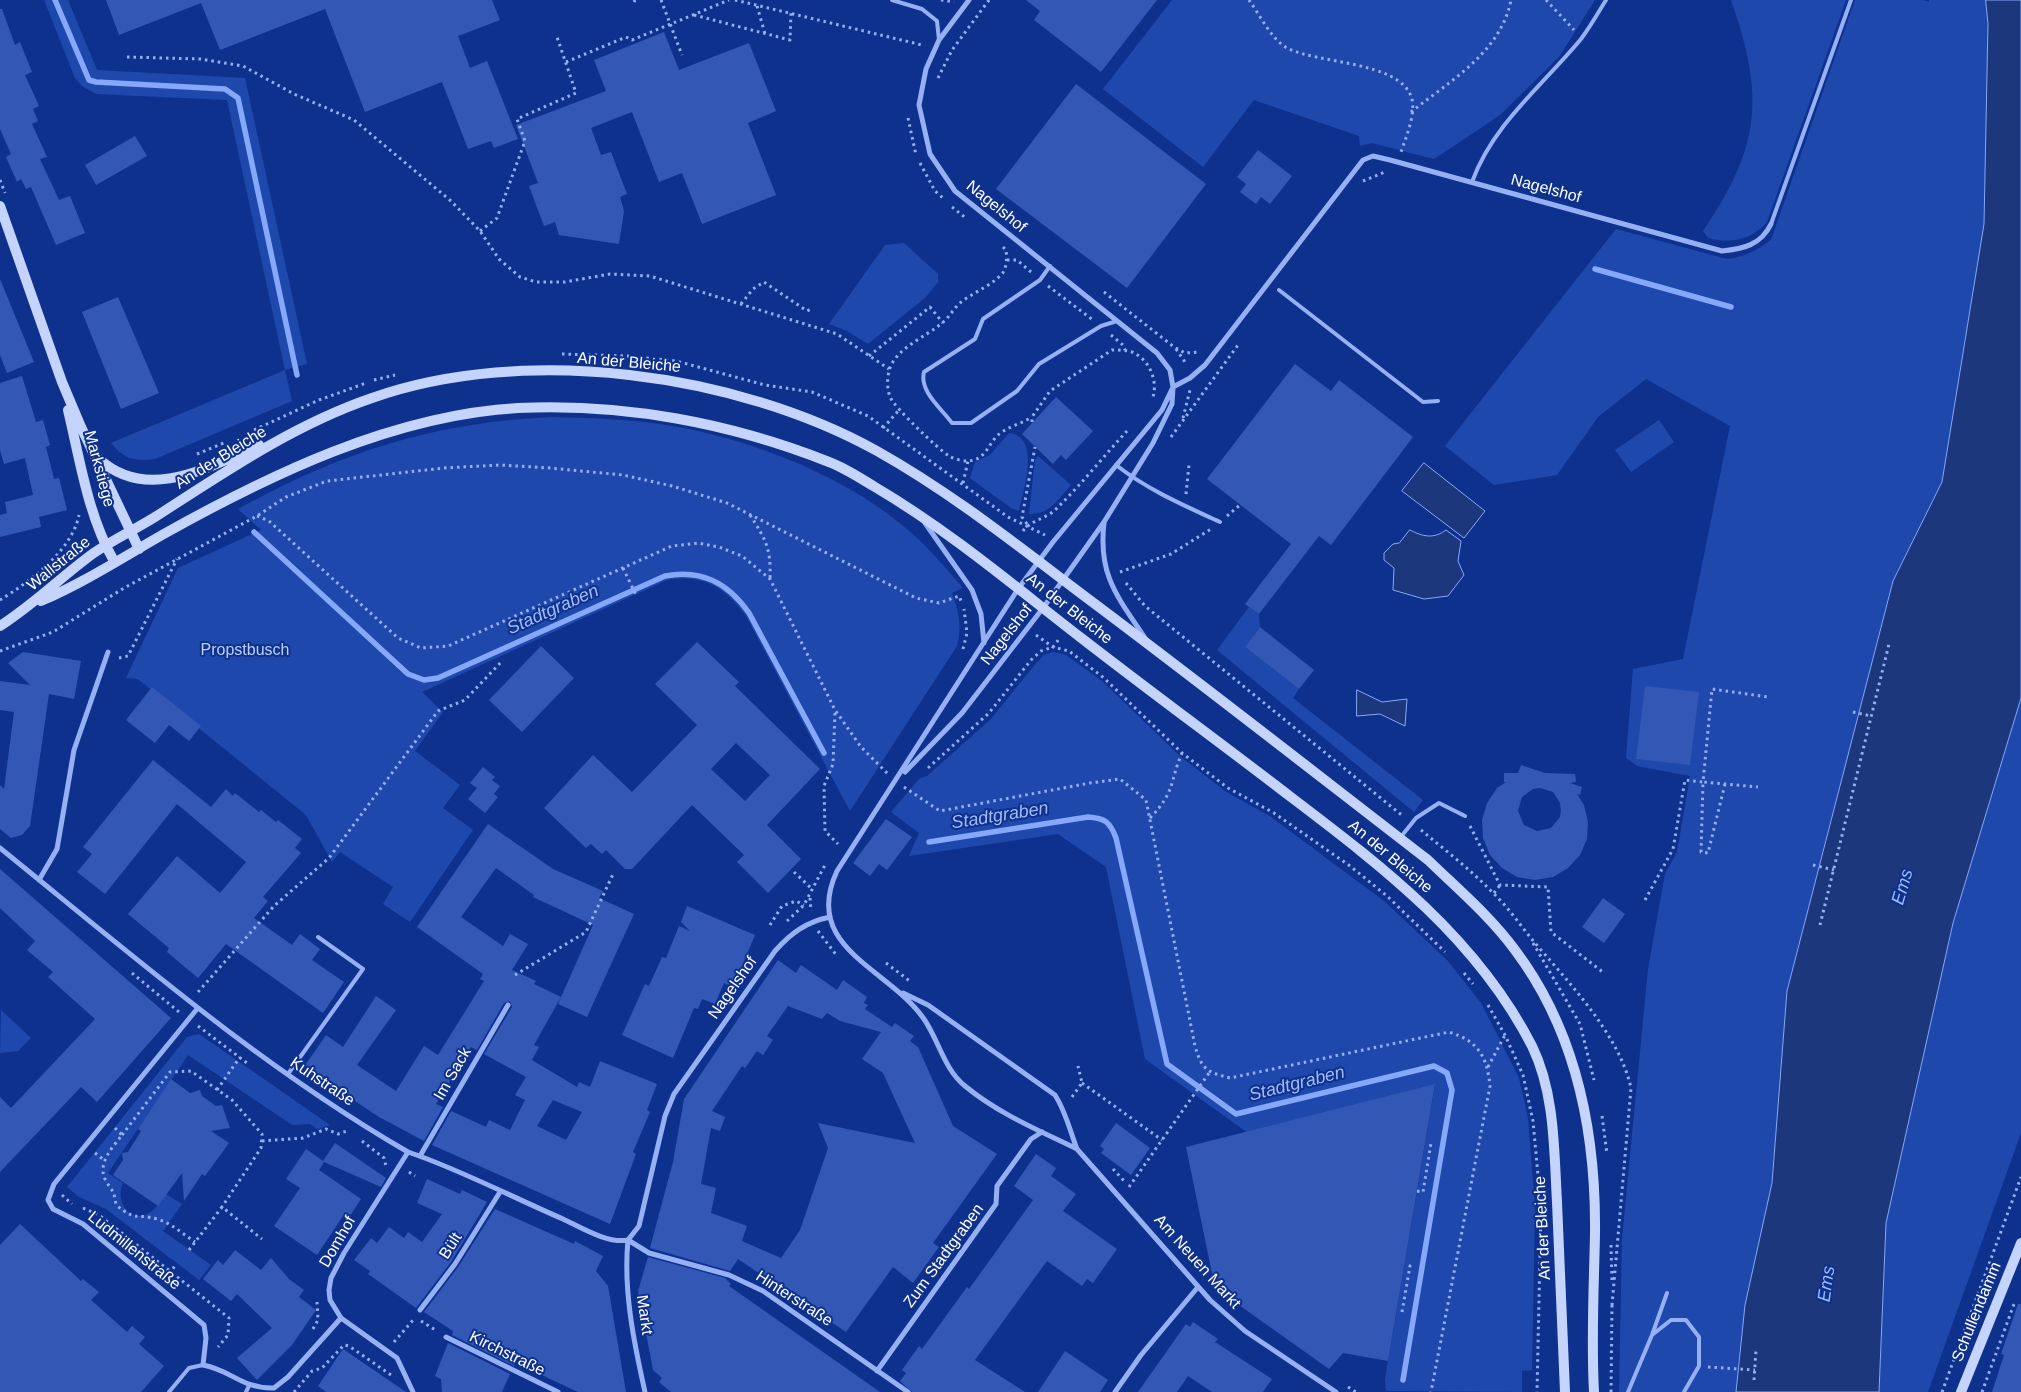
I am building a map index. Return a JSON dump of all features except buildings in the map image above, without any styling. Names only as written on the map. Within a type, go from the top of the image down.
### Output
[{"type":"street","name":"Nagelshof","points":[[896,781],[962,713],[1044,608],[1104,522],[1163,425],[1172,404],[1173,387],[1170,370],[1157,352],[955,191],[930,154],[919,105],[926,69],[939,40],[969,0]]},
{"type":"street","name":"Nagelshof","points":[[628,1240],[639,1226],[665,1116],[674,1094],[775,951],[790,934],[813,921],[830,917],[828,895],[837,871],[1018,589],[1039,560],[1162,410],[1173,387],[1190,378],[1205,365],[1363,160],[1373,156],[1397,162],[1722,251],[1738,249],[1757,243],[1767,233],[1772,224]]},
{"type":"street","name":"Markstiege","points":[[0,206],[62,382],[93,454],[138,549]]},
{"type":"street","name":"An der Bleiche","points":[[106,546],[297,429],[374,397],[436,381],[497,371],[591,372],[665,378],[737,394],[804,417],[875,450],[952,497],[1148,642],[1428,860],[1486,915],[1509,943],[1538,985],[1561,1030],[1580,1087],[1589,1132],[1595,1231],[1591,1336],[1594,1392]]},
{"type":"street","name":"Markstiege","points":[[62,382],[81,465],[106,546],[114,561]]},
{"type":"street","name":"An der Bleiche","points":[[114,561],[236,495],[316,458],[389,432],[453,418],[515,408],[589,408],[663,415],[749,434],[834,463],[918,512],[1360,850],[1441,920],[1465,947],[1505,1000],[1534,1050],[1547,1091],[1552,1120],[1565,1392]]},
{"type":"street","points":[[93,454],[111,470],[129,477],[144,481],[166,479],[199,471],[297,429]]},
{"type":"street","name":"An der Bleiche","points":[[918,512],[972,590],[981,614],[984,643]]},
{"type":"street","name":"An der Bleiche","points":[[1104,522],[1101,546],[1104,568],[1115,594],[1148,642]]},
{"type":"street","name":"Wallstraße","points":[[0,626],[31,606],[106,546]]},
{"type":"street","name":"Wallstraße","points":[[31,606],[67,590],[114,561]]},
{"type":"street","points":[[39,880],[57,849],[74,750],[108,652]]},
{"type":"street","name":"Kuhstraße","points":[[0,848],[197,1008],[288,1074],[408,1152],[612,1239],[621,1242],[628,1240]]},
{"type":"street","name":"Am Neuen Markt","points":[[830,917],[835,933],[846,950],[901,992],[928,1005],[1055,1095],[1064,1109],[1077,1149],[1154,1234],[1198,1287],[1245,1331],[1336,1392]]},
{"type":"street","name":"Am Neuen Markt","points":[[901,992],[924,1019],[950,1070],[964,1086],[1016,1121],[1077,1149]]},
{"type":"street","name":"Im Sack","points":[[420,1156],[508,1005]]},
{"type":"street","points":[[54,1184],[197,1008]]},
{"type":"street","name":"Zum Stadtgraben","points":[[877,1371],[996,1204],[997,1186],[1031,1139],[1042,1132]]},
{"type":"street","name":"Domhof","points":[[408,1152],[344,1253],[331,1278],[330,1300],[342,1318],[397,1358],[413,1392]]},
{"type":"street","name":"Ludmillenstraße","points":[[54,1184],[48,1200],[53,1210],[83,1224],[204,1325],[206,1338],[203,1365]]},
{"type":"street","name":"Bült","points":[[420,1310],[455,1264],[500,1192]]},
{"type":"street","name":"Hinterstraße","points":[[628,1240],[649,1253],[729,1275],[775,1299],[908,1392]]},
{"type":"street","name":"Markt","points":[[628,1240],[627,1284],[638,1360],[645,1392]]},
{"type":"street","name":"Schullendamm","points":[[1961,1392],[2021,1243]]},
{"type":"street","points":[[1115,1392],[1141,1355],[1198,1287]]},
{"type":"street","points":[[203,1365],[212,1367],[249,1386],[274,1388],[288,1377],[342,1318]]},
{"type":"street","name":"Kirchstraße","points":[[446,1337],[558,1392]]},
{"type":"street","points":[[1321,1392],[1326,1385]]},
{"type":"lane","points":[[892,0],[922,9],[937,20],[939,40]]},
{"type":"lane","points":[[1472,182],[1478,165],[1504,124],[1581,38],[1606,0]]},
{"type":"lane","name":"Nagelshof","points":[[1772,224],[1851,0]]},
{"type":"lane","points":[[1050,266],[1040,280],[983,319],[975,339],[924,372],[922,381],[926,392],[952,423],[971,422],[978,418],[1016,391],[1039,364],[1101,326],[1117,321]]},
{"type":"lane","points":[[1279,290],[1423,402],[1438,401]]},
{"type":"lane","points":[[1116,465],[1131,477],[1171,500],[1220,522]]},
{"type":"lane","points":[[1400,839],[1412,823],[1439,803],[1465,816]]},
{"type":"lane","points":[[288,1074],[363,969],[318,937]]},
{"type":"lane","points":[[1628,1392],[1652,1335],[1667,1292]]},
{"type":"lane","points":[[1652,1335],[1670,1320],[1686,1320],[1699,1337],[1698,1366],[1684,1392]]},
{"type":"lane","points":[[169,1392],[189,1368],[203,1365]]},
{"type":"lane","points":[[246,1392],[249,1386]]},
{"type":"path","points":[[661,0],[682,54]]},
{"type":"path","points":[[566,62],[626,37],[632,40],[729,0]]},
{"type":"path","points":[[735,0],[922,45],[939,40]]},
{"type":"path","points":[[940,0],[957,0]]},
{"type":"path","points":[[936,83],[949,54],[989,0]]},
{"type":"path","points":[[1250,0],[1277,40],[1286,47],[1304,55],[1386,73],[1402,83],[1412,97],[1411,124],[1397,162]]},
{"type":"path","points":[[1411,112],[1460,73],[1491,45],[1507,18],[1511,0]]},
{"type":"path","points":[[1546,0],[1581,38]]},
{"type":"path","points":[[757,5],[765,34]]},
{"type":"path","points":[[694,15],[790,40],[791,13]]},
{"type":"path","points":[[480,231],[497,218],[525,141],[517,119],[576,93],[556,34]]},
{"type":"path","points":[[918,54],[922,45]]},
{"type":"path","points":[[127,57],[200,59],[243,66],[294,94],[354,120],[452,201],[480,231],[499,259],[520,277],[536,282],[565,282],[610,274],[650,276],[837,334],[889,369]]},
{"type":"path","points":[[908,114],[914,149],[935,190],[973,224]]},
{"type":"path","points":[[1360,184],[1383,172],[1392,174]]},
{"type":"path","points":[[997,242],[1006,250],[1007,260],[1002,274],[960,304],[943,323],[898,355],[889,369],[887,383],[890,398],[900,409],[951,457],[968,461],[978,457],[990,448],[996,437],[1003,431],[1032,417],[1050,391],[1112,350],[1133,352],[1142,358],[1152,372],[1154,394],[1152,400]]},
{"type":"path","points":[[1007,260],[1016,260],[1101,326],[1123,345],[1125,350]]},
{"type":"path","points":[[741,304],[753,289],[764,282],[807,311],[813,308]]},
{"type":"path","points":[[1097,287],[1174,347]]},
{"type":"path","points":[[870,356],[930,306],[943,323]]},
{"type":"path","points":[[1169,440],[1244,338]]},
{"type":"path","points":[[883,428],[900,409]]},
{"type":"path","points":[[1032,417],[1032,422]]},
{"type":"path","points":[[1035,447],[1022,517],[1027,525],[1038,522],[1055,510],[1132,424]]},
{"type":"path","points":[[964,483],[968,461]]},
{"type":"path","points":[[0,651],[53,632],[178,558],[257,516],[286,497],[327,481],[381,474],[500,465],[623,476],[672,486],[727,503],[916,598],[939,603],[959,596],[964,607],[967,633],[959,657]]},
{"type":"path","points":[[1189,465],[1186,497],[1192,509]]},
{"type":"path","points":[[1119,572],[1171,554],[1209,531],[1240,505]]},
{"type":"path","points":[[750,514],[767,542],[770,579]]},
{"type":"path","points":[[257,516],[269,521],[398,638],[421,648],[448,646],[672,546],[698,543],[719,547],[742,556],[770,579],[835,710],[861,747],[896,781],[940,811],[1090,782],[1120,779],[1146,800],[1195,1046],[1200,1062],[1209,1073],[1230,1078],[1449,1032],[1464,1037],[1479,1050],[1488,1067],[1490,1086],[1431,1392]]},
{"type":"path","points":[[0,600],[36,575],[73,534],[78,521]]},
{"type":"path","points":[[106,659],[128,656],[178,558]]},
{"type":"path","points":[[1115,564],[1145,606],[1412,823],[1494,893],[1574,989],[1612,1042],[1628,1074],[1631,1088],[1612,1305],[1611,1392]]},
{"type":"path","points":[[623,568],[637,598]]},
{"type":"path","points":[[922,772],[989,713],[1031,660],[1041,651],[1052,647],[1068,627]]},
{"type":"path","points":[[1820,925],[1889,644]]},
{"type":"path","points":[[1052,647],[1069,651],[1104,678],[1182,753],[1228,788],[1274,812],[1350,866],[1407,915],[1452,958]]},
{"type":"path","points":[[189,1002],[274,906],[329,858],[438,711],[464,700],[503,660]]},
{"type":"path","points":[[1724,784],[1708,852],[1701,852],[1703,782],[1712,689],[1768,696]]},
{"type":"path","points":[[835,710],[833,764],[824,786],[825,831],[838,844]]},
{"type":"path","points":[[1853,712],[1871,716]]},
{"type":"path","points":[[1149,818],[1165,802],[1171,791],[1182,753]]},
{"type":"path","points":[[885,771],[891,763]]},
{"type":"path","points":[[1645,900],[1674,849],[1685,780],[1758,788]]},
{"type":"path","points":[[1465,816],[1500,885]]},
{"type":"path","points":[[1813,865],[1834,870]]},
{"type":"path","points":[[515,975],[586,932],[614,872]]},
{"type":"path","points":[[794,872],[812,889]]},
{"type":"path","points":[[1494,893],[1500,885]]},
{"type":"path","points":[[1500,885],[1548,887],[1550,932],[1604,973]]},
{"type":"path","points":[[770,925],[782,906],[796,901],[804,905]]},
{"type":"path","points":[[1463,972],[1474,985]]},
{"type":"path","points":[[1484,998],[1505,1035],[1523,1075],[1530,1099],[1541,1208],[1537,1392]]},
{"type":"path","points":[[188,1019],[255,1068]]},
{"type":"path","points":[[1488,1067],[1505,1035]]},
{"type":"path","points":[[217,1090],[240,1058]]},
{"type":"path","points":[[1078,1066],[1082,1083],[1162,1140]]},
{"type":"path","points":[[189,1250],[222,1208],[261,1148],[262,1134],[232,1100],[191,1071],[170,1072],[121,1134],[104,1160],[105,1179],[114,1190],[116,1205],[130,1216],[157,1219],[195,1242]]},
{"type":"path","points":[[1130,1187],[1209,1073]]},
{"type":"path","points":[[1072,1097],[1082,1083]]},
{"type":"path","points":[[340,1125],[384,1158],[385,1173]]},
{"type":"path","points":[[262,1141],[304,1138],[326,1129],[338,1134],[348,1131]]},
{"type":"path","points":[[1417,1191],[1423,1192],[1431,1144]]},
{"type":"path","points":[[1942,1392],[2021,1177]]},
{"type":"path","points":[[54,1184],[58,1191],[74,1205],[99,1215],[229,1318],[228,1335],[215,1350],[204,1349]]},
{"type":"path","points":[[222,1208],[262,1239]]},
{"type":"path","points":[[1402,1312],[1410,1266],[1405,1265]]},
{"type":"path","points":[[310,1334],[318,1320],[316,1294]]},
{"type":"path","points":[[1982,1392],[2016,1301]]},
{"type":"path","points":[[375,1364],[415,1318],[446,1337]]},
{"type":"path","points":[[294,1392],[312,1372],[322,1368],[344,1345],[349,1346],[395,1378]]},
{"type":"path","points":[[1754,1380],[1756,1350]]},
{"type":"path","points":[[1698,1366],[1755,1370]]},
{"type":"green space","points":[[44,0],[68,0],[97,70],[245,78],[307,364],[285,370],[227,100],[96,94],[82,86],[75,78]]},
{"type":"green space","points":[[1172,0],[1595,0],[1559,57],[1500,115],[1434,159],[1372,143],[1360,146],[1359,136],[1254,100],[1203,167],[1103,89]]},
{"type":"green space","points":[[1731,0],[1846,0],[1767,222],[1748,237],[1724,241],[1708,238],[1703,231],[1737,173],[1746,146],[1751,120],[1752,93],[1749,65],[1742,34]]},
{"type":"green space","points":[[1855,0],[1923,0],[1929,2],[1929,0],[1986,0],[1988,24],[1984,224],[1942,482],[1893,581],[1787,990],[1772,1183],[1745,1305],[1736,1392],[1619,1392],[1622,1239],[1648,969],[1665,874],[1677,852],[1690,776],[1637,766],[1626,758],[1633,669],[1683,659],[1730,426],[1646,379],[1598,417],[1557,475],[1494,485],[1445,446],[1616,229],[1727,259],[1740,257],[1771,240]]},
{"type":"green space","points":[[904,243],[938,274],[938,282],[926,297],[868,344],[847,331],[829,324],[885,245]]},
{"type":"green space","points":[[285,370],[292,401],[155,459],[142,460],[130,458],[121,453],[111,443]]},
{"type":"green space","name":"Propstbusch","points":[[551,417],[592,418],[660,424],[723,437],[788,459],[849,489],[877,506],[919,539],[963,588],[952,593],[959,619],[957,646],[850,811],[746,616],[730,597],[721,590],[702,581],[692,579],[667,580],[422,692],[443,712],[415,751],[460,785],[443,808],[473,830],[410,922],[383,904],[393,887],[340,852],[332,862],[306,815],[138,679],[126,678],[178,568],[261,530],[238,509],[314,471],[388,444],[466,426],[507,420]]},
{"type":"green space","points":[[1659,420],[1674,442],[1631,472],[1615,450]]},
{"type":"green space","points":[[1009,433],[1019,437],[1025,444],[1028,454],[1026,479],[1019,511],[1011,508],[970,478],[975,462],[990,455]]},
{"type":"green space","points":[[1038,456],[1071,485],[1058,501],[1048,509],[1036,514],[1029,514],[1035,460]]},
{"type":"green space","points":[[1249,607],[1259,614],[1260,627],[1245,647],[1299,689],[1293,698],[1423,800],[1414,812],[1217,650]]},
{"type":"green space","points":[[1053,652],[1066,655],[1102,681],[1181,757],[1225,791],[1271,817],[1384,901],[1448,961],[1481,1003],[1519,1078],[1528,1118],[1535,1208],[1532,1370],[1522,1371],[1522,1392],[1386,1391],[1385,1379],[1435,1085],[1248,1133],[1145,1059],[1106,867],[1058,834],[909,856],[919,833],[891,812],[920,778],[927,776],[991,719],[1044,655]]},
{"type":"green space","points":[[2021,698],[2021,1133],[1928,1392],[1879,1392],[1886,1223],[1953,923]]},
{"type":"green space","points":[[1,1010],[31,1038],[18,1051],[0,1053]]},
{"type":"green space","points":[[199,1034],[330,1125],[317,1129],[310,1124],[292,1125],[188,1055],[108,1173],[123,1183],[121,1190],[122,1203],[129,1213],[140,1216],[147,1214],[158,1205],[166,1194],[182,1204],[163,1231],[211,1265],[199,1280],[106,1209],[79,1197],[67,1187],[187,1037]]},
{"type":"water","name":"Ems","points":[[1986,0],[2021,0],[2021,698],[1953,923],[1886,1223],[1879,1392],[1736,1392],[1745,1305],[1772,1183],[1787,991],[1893,581],[1942,482],[1984,224],[1988,24]]},
{"type":"water","points":[[1424,463],[1485,511],[1464,538],[1402,491]]},
{"type":"water","points":[[1410,530],[1419,534],[1433,536],[1446,530],[1461,541],[1458,561],[1464,575],[1448,596],[1424,599],[1393,590],[1394,568],[1384,560],[1384,553],[1393,544],[1399,543]]},
{"type":"water","points":[[1357,690],[1382,702],[1407,699],[1405,726],[1380,714],[1357,716]]},
{"type":"waterway","points":[[55,0],[89,80],[96,82],[225,89],[238,98],[297,375]]},
{"type":"waterway","points":[[1595,269],[1731,307]]},
{"type":"waterway","name":"Stadtgraben","points":[[254,532],[408,674],[424,680],[438,678],[665,576],[691,575],[713,581],[723,586],[749,613],[824,753]]},
{"type":"waterway","name":"Stadtgraben","points":[[929,842],[1088,817],[1099,818],[1106,822],[1116,838],[1167,1064],[1236,1114],[1434,1066],[1447,1073],[1452,1090],[1403,1380]]}]
